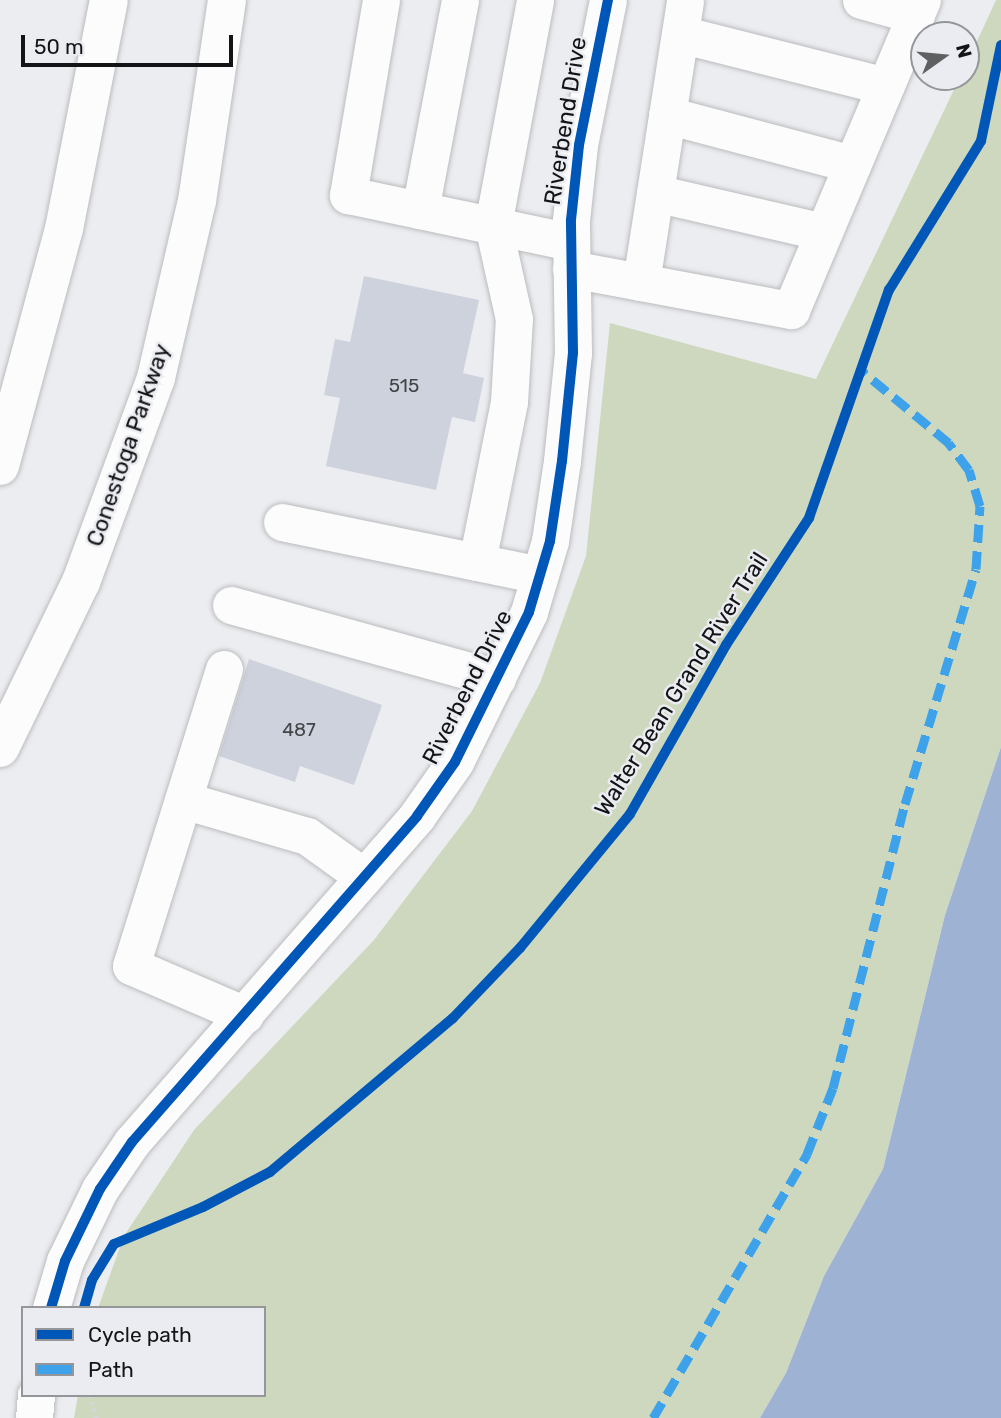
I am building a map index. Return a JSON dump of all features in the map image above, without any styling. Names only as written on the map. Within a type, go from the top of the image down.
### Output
[{"type":"highway","points":[[0,466],[64,229],[109,0]]},
{"type":"highway","name":"Conestoga Parkway","points":[[0,748],[81,582],[156,378],[197,201],[227,0]]},
{"type":"street","points":[[381,0],[348,195],[493,225],[641,282],[791,310],[919,7],[861,0]]},
{"type":"street","points":[[420,210],[460,0]]},
{"type":"street","points":[[477,562],[507,414],[514,319],[493,225],[535,0]]},
{"type":"street","name":"Riverbend Drive","points":[[52,1306],[65,1261],[100,1189],[166,1100],[245,1015],[364,877],[455,762],[529,612],[540,575],[562,461],[573,353],[571,255],[579,145],[608,0]]},
{"type":"street","points":[[641,282],[682,17],[886,86]]},
{"type":"street","points":[[667,115],[853,164]]},
{"type":"street","points":[[655,193],[824,232]]},
{"type":"street","points":[[282,522],[540,575]]},
{"type":"street","points":[[231,605],[497,679]]},
{"type":"street","points":[[224,669],[131,965],[245,1015]]},
{"type":"street","points":[[183,800],[307,836],[364,877]]},
{"type":"street","points":[[34,1418],[36,1397]]},
{"type":"path","points":[[90,1397],[97,1418]]},
{"type":"green space","points":[[996,0],[1001,0],[1001,747],[945,915],[883,1169],[824,1276],[786,1373],[760,1418],[74,1418],[78,1397],[266,1397],[266,1306],[99,1306],[124,1236],[194,1130],[374,940],[472,811],[540,683],[586,556],[610,323],[816,379],[953,91],[980,91],[980,35]]},
{"type":"water","points":[[1001,747],[1001,1418],[760,1418],[786,1373],[824,1276],[883,1169],[945,915]]},
{"type":"building","points":[[364,276],[479,300],[463,373],[484,378],[475,422],[452,417],[436,490],[326,466],[340,398],[324,395],[335,339],[350,342]]},
{"type":"building","points":[[249,659],[382,705],[354,785],[300,766],[295,782],[219,756]]},
{"type":"marked path","points":[[653,1418],[807,1154],[833,1088],[905,804],[976,569],[980,506],[969,470],[949,443],[861,370]]},
{"type":"cycle path","points":[[52,1306],[65,1261],[100,1189],[132,1142],[417,816],[455,762],[529,612],[550,541],[562,461],[573,353],[571,220],[579,145],[608,0]]},
{"type":"cycle path","name":"Walter Bean Grand River Trail","points":[[85,1306],[92,1280],[114,1244],[203,1207],[270,1172],[453,1018],[520,948],[630,814],[726,645],[809,518],[889,290],[981,141],[1001,45]]}]
